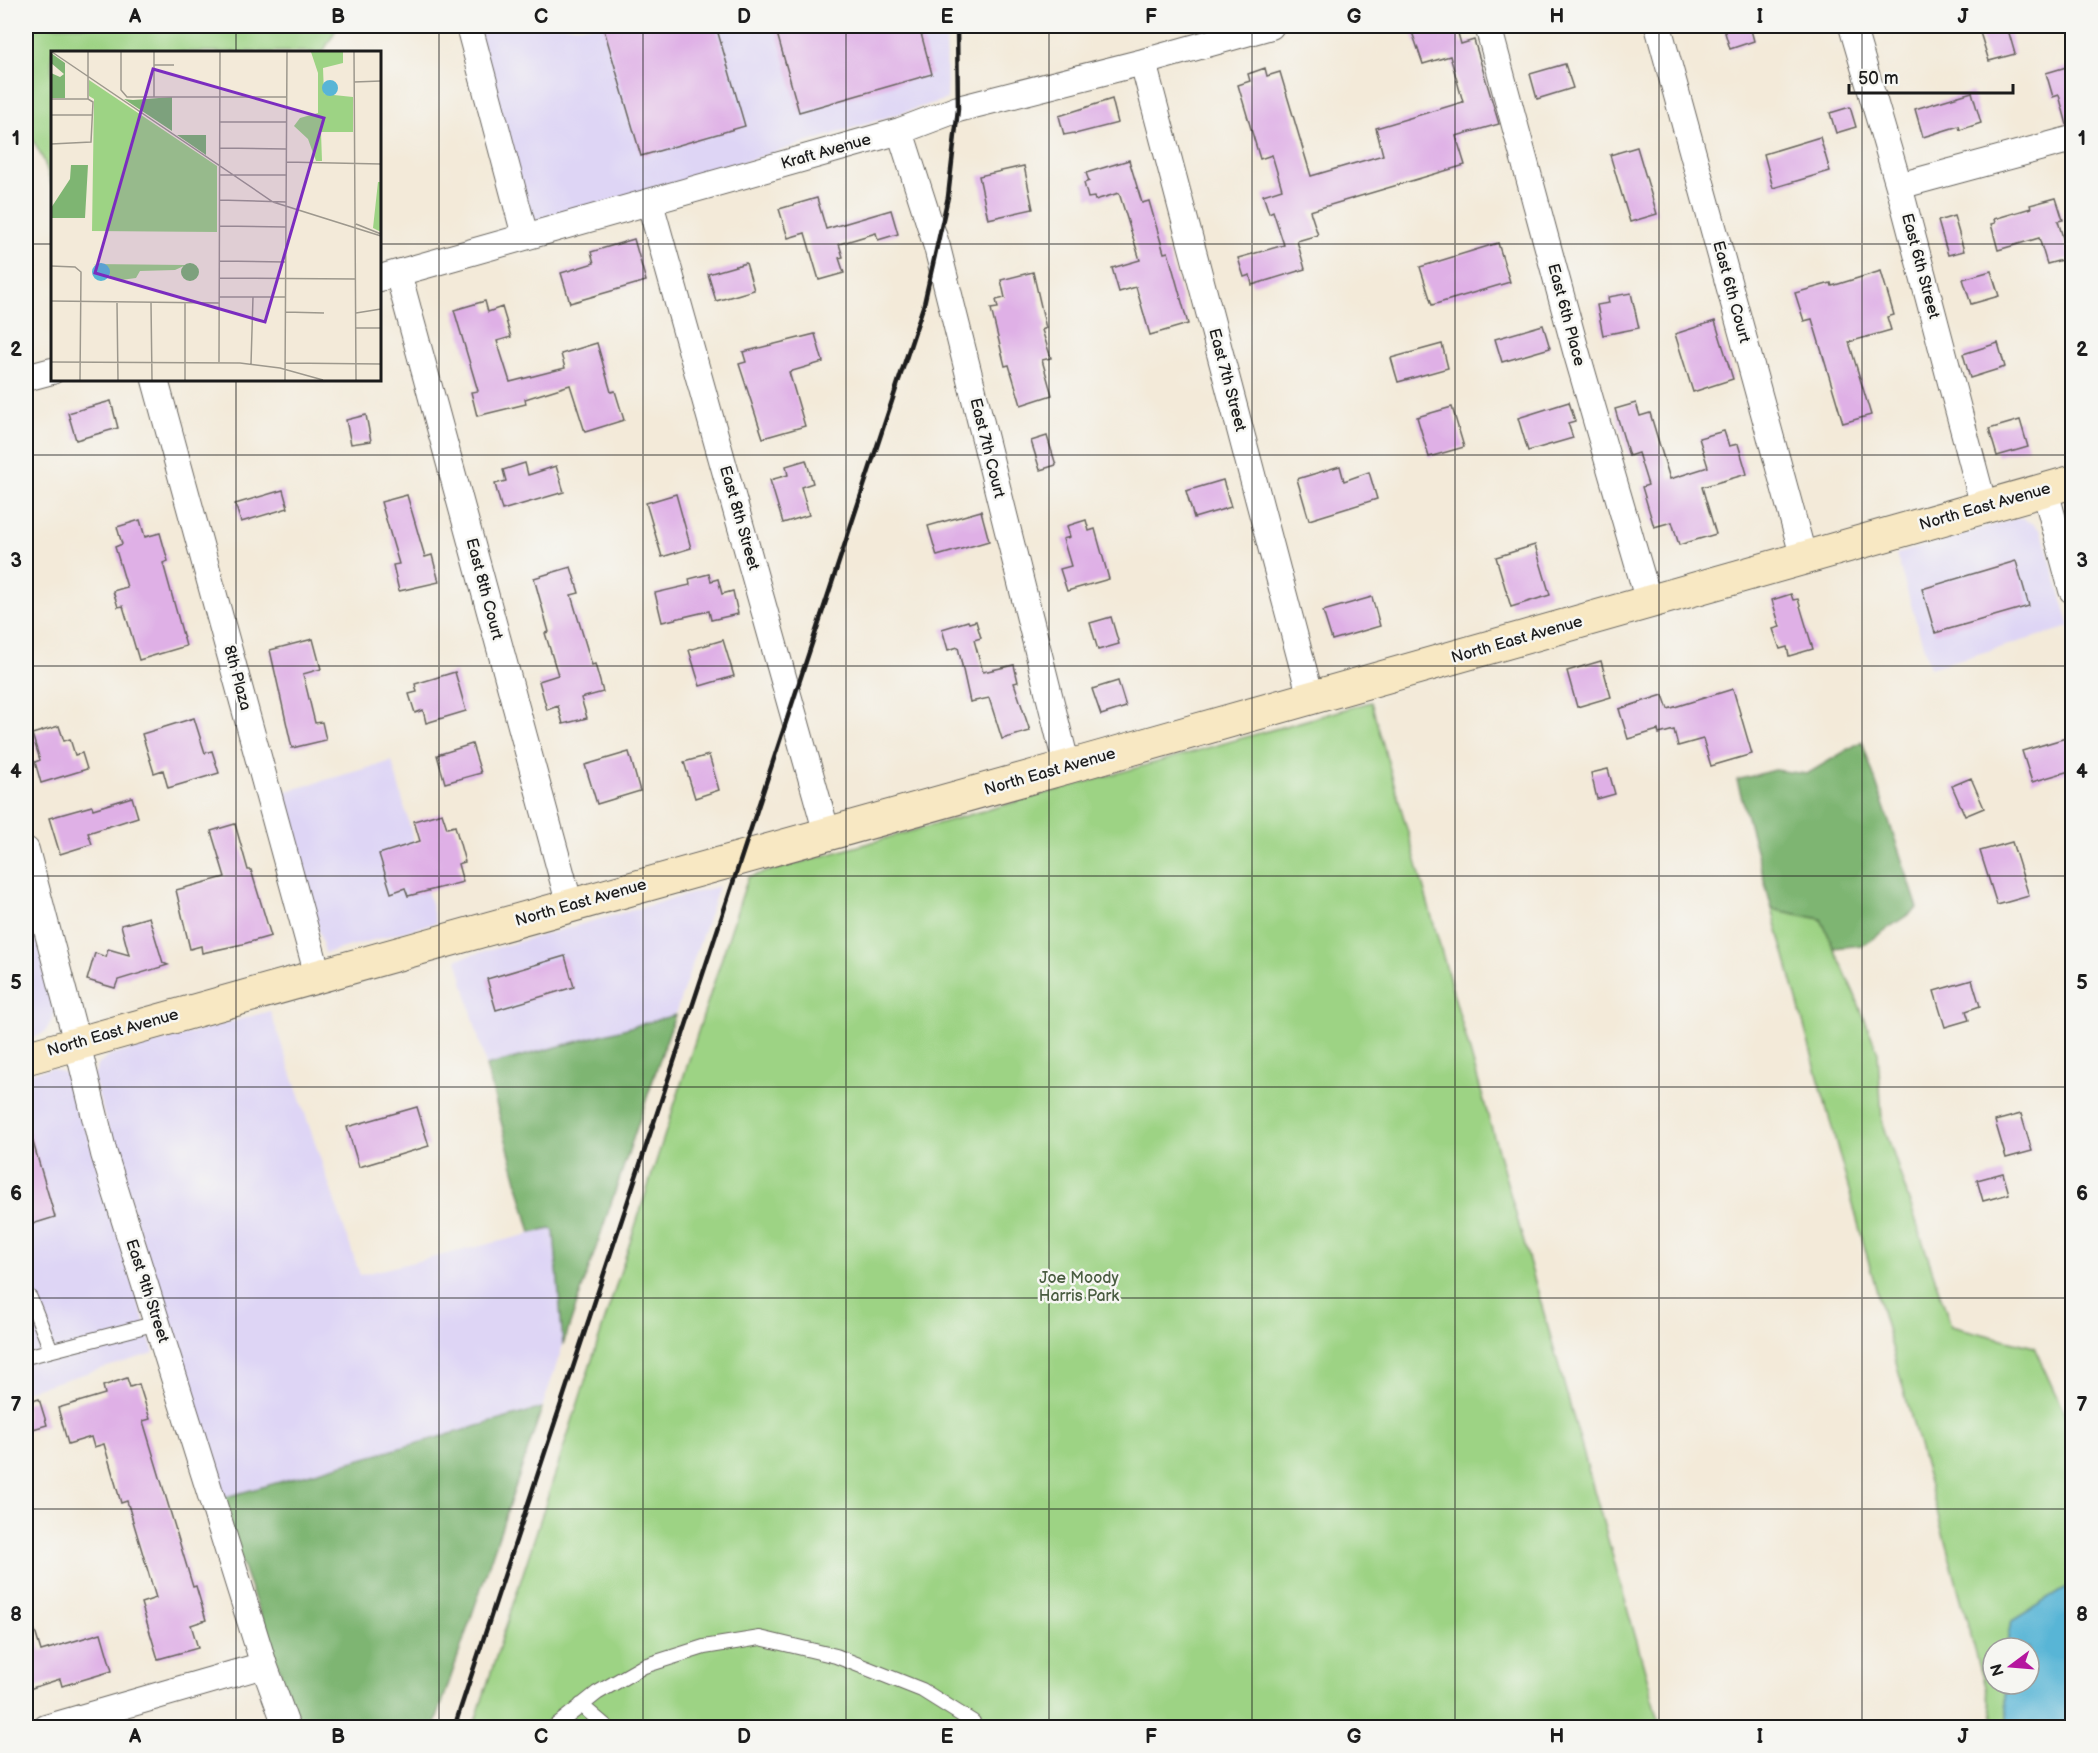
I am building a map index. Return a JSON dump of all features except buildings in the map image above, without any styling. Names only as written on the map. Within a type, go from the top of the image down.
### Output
[{"type":"main road","name":"North East Avenue","points":[[26,1058],[1067,767],[2059,486]]},
{"type":"street","points":[[469,26],[525,236]]},
{"type":"street","name":"Kraft Avenue","points":[[389,275],[900,131],[958,109],[1143,62],[1271,26]]},
{"type":"street","name":"East 6th Place","points":[[1488,26],[1576,351],[1649,602]]},
{"type":"street","name":"East 6th Court","points":[[1658,26],[1804,559]]},
{"type":"street","name":"East 6th Street","points":[[1852,26],[1899,186],[1984,507]]},
{"type":"street","name":"East 7th Street","points":[[1143,62],[1311,698]]},
{"type":"street","name":"East 7th Court","points":[[900,131],[937,247],[1067,767]]},
{"type":"street","points":[[1899,186],[2073,139]]},
{"type":"street","name":"East 8th Street","points":[[650,203],[827,834]]},
{"type":"street","name":"East 8th Court","points":[[389,275],[570,906]]},
{"type":"street","points":[[26,378],[51,370]]},
{"type":"street","name":"8th Plaza","points":[[155,381],[318,976]]},
{"type":"street","points":[[2059,486],[2073,591]]},
{"type":"street","name":"East 9th Street","points":[[26,850],[104,1154],[264,1665],[287,1728]]},
{"type":"street","points":[[46,1728],[264,1665]]},
{"type":"lane","points":[[26,1294],[30,1298],[51,1350]]},
{"type":"lane","points":[[26,1357],[157,1323]]},
{"type":"lane","points":[[553,1728],[597,1693],[644,1666],[704,1647],[760,1638],[836,1656],[922,1689],[973,1722],[974,1728]]},
{"type":"lane","points":[[581,1705],[608,1728]]},
{"type":"shaded area","points":[[477,26],[946,26],[947,99],[647,192],[527,224]]},
{"type":"shaded area","points":[[2017,518],[2033,524],[2040,530],[2070,627],[1930,668],[1896,554]]},
{"type":"shaded area","points":[[392,761],[436,923],[325,953],[280,793]]},
{"type":"shaded area","points":[[26,882],[56,1003],[53,1018],[46,1031],[26,1042]]},
{"type":"shaded area","points":[[719,886],[675,1015],[486,1066],[457,959]]},
{"type":"shaded area","points":[[270,1011],[360,1275],[551,1229],[554,1231],[563,1345],[542,1408],[219,1499],[93,1078],[98,1065],[109,1056]]},
{"type":"shaded area","points":[[51,1068],[65,1073],[73,1084],[154,1353],[26,1391],[26,1074]]},
{"type":"green space","points":[[26,26],[338,26],[324,51],[51,51],[51,182],[44,161],[26,127]]},
{"type":"green space","name":"Joe Moody Harris Park","points":[[1371,702],[1661,1727],[473,1728],[748,877]]},
{"type":"green space","points":[[1862,741],[1918,908],[1863,945],[1834,948],[1821,919],[1772,909],[1737,780],[1774,770],[1807,774]]},
{"type":"green space","points":[[1772,909],[1821,919],[1855,995],[1878,1053],[1882,1120],[1951,1326],[2034,1347],[2072,1430],[2072,1584],[2012,1621],[2009,1636],[1981,1636],[1981,1672]]},
{"type":"green space","points":[[675,1015],[563,1345],[554,1231],[551,1229],[531,1233],[486,1066]]},
{"type":"green space","points":[[542,1408],[434,1727],[300,1727],[219,1499]]},
{"type":"green space","points":[[1988,1696],[2006,1696],[2008,1727],[1996,1727]]},
{"type":"water","points":[[2072,1584],[2072,1727],[2008,1727],[2006,1696],[2041,1696],[2041,1636],[2009,1636],[2012,1621]]},
{"type":"railway","points":[[454,1728],[924,304],[948,197],[958,109],[957,26]]}]
